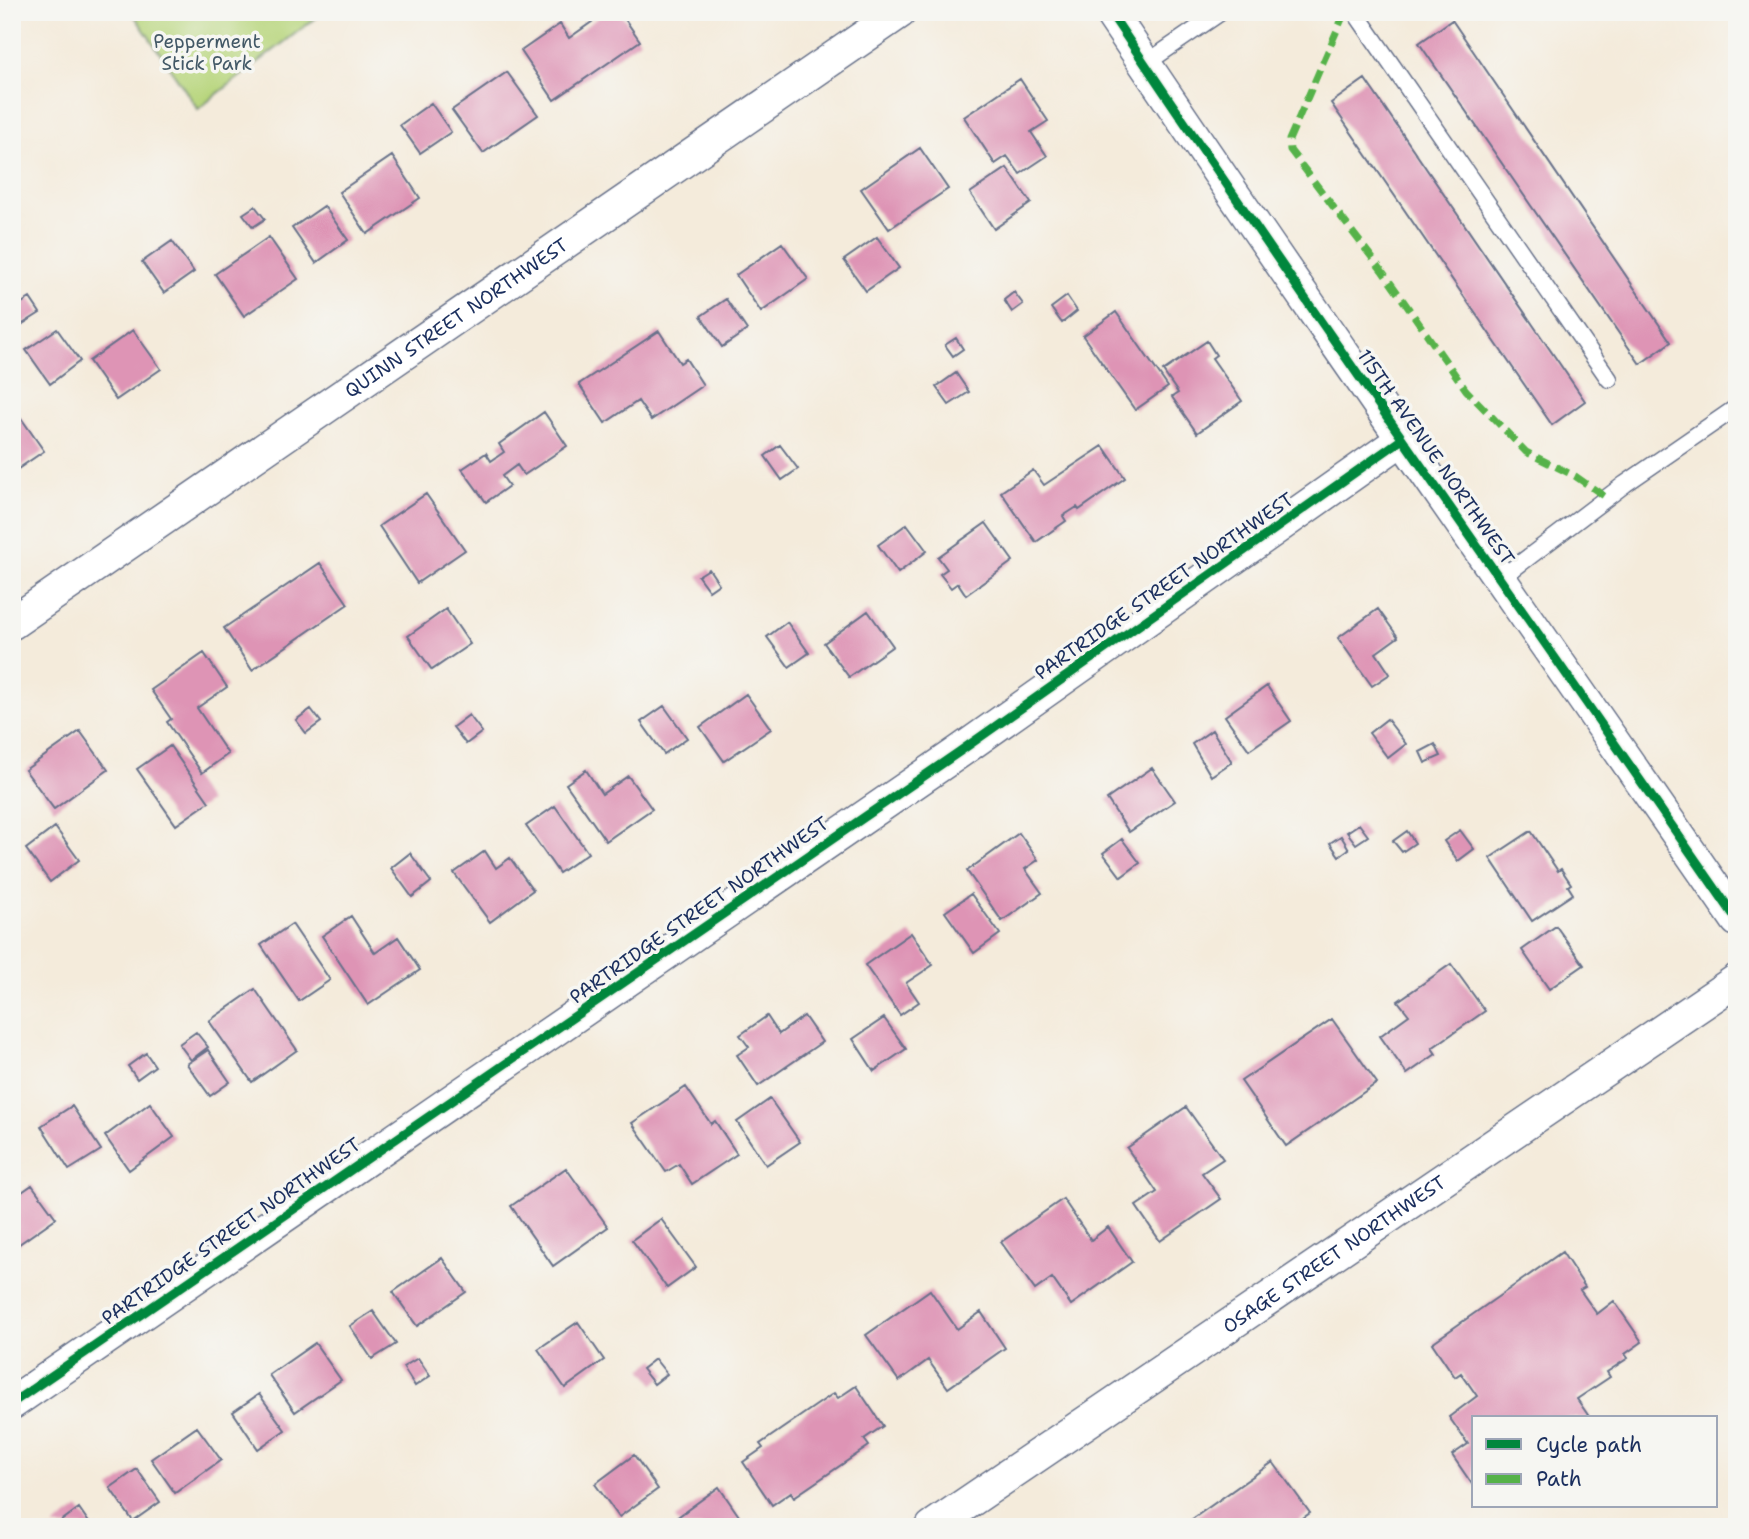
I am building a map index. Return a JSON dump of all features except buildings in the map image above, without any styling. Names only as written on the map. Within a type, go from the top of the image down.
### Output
[{"type":"street","name":"QUINN STREET NORTHWEST","points":[[12,623],[900,12]]},
{"type":"street","name":"115TH AVENUE NORTHWEST","points":[[1110,12],[1401,440],[1501,578],[1737,920]]},
{"type":"street","name":"PARTRIDGE STREET NORTHWEST","points":[[12,1403],[959,752],[1401,440]]},
{"type":"street","name":"OSAGE STREET NORTHWEST","points":[[932,1527],[1737,980]]},
{"type":"lane","points":[[1145,64],[1221,12]]},
{"type":"lane","points":[[1355,12],[1609,379]]},
{"type":"lane","points":[[1501,578],[1625,484],[1737,407]]},
{"type":"green space","name":"Pepperment Stick Park","points":[[132,12],[323,12],[198,109]]},
{"type":"marked path","points":[[1345,12],[1289,140],[1290,150],[1383,272],[1466,390],[1526,452],[1575,476],[1607,498]]},
{"type":"cycle path","points":[[1110,12],[1343,354],[1737,920]]},
{"type":"cycle path","points":[[12,1403],[959,752],[1401,440]]}]
